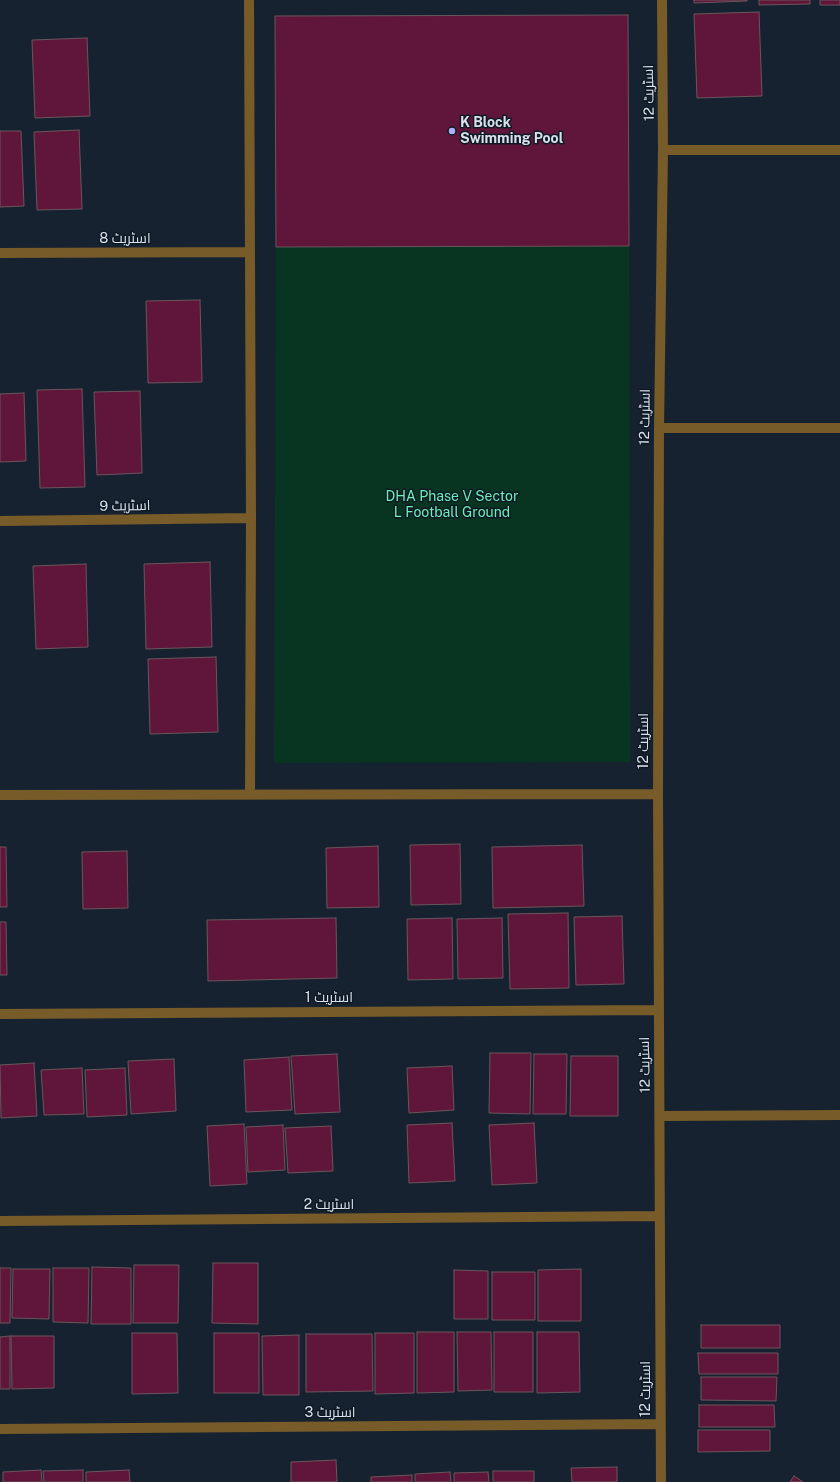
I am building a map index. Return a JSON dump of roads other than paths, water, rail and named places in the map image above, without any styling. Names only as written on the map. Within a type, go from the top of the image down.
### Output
[{"type":"street","points":[[249,0],[251,518],[250,794]]},
{"type":"street","name":"اسٹریٹ 12","points":[[661,1482],[658,794],[659,428],[663,150],[662,0]]},
{"type":"street","points":[[663,150],[840,150]]},
{"type":"street","name":"اسٹریٹ 8","points":[[0,253],[250,252]]},
{"type":"street","points":[[659,428],[840,428]]},
{"type":"street","name":"اسٹریٹ 9","points":[[0,521],[251,518]]},
{"type":"street","points":[[0,795],[658,794]]},
{"type":"street","name":"اسٹریٹ 1","points":[[0,1014],[658,1010]]},
{"type":"street","points":[[660,1116],[840,1115]]},
{"type":"street","name":"اسٹریٹ 2","points":[[0,1221],[659,1216]]},
{"type":"street","name":"اسٹریٹ 3","points":[[0,1429],[660,1424]]},
{"type":"place","name":"K Block Swimming Pool","points":[[452,131]]},
{"type":"park label","name":"DHA Phase V Sector L Football Ground","points":[[452,506]]}]
